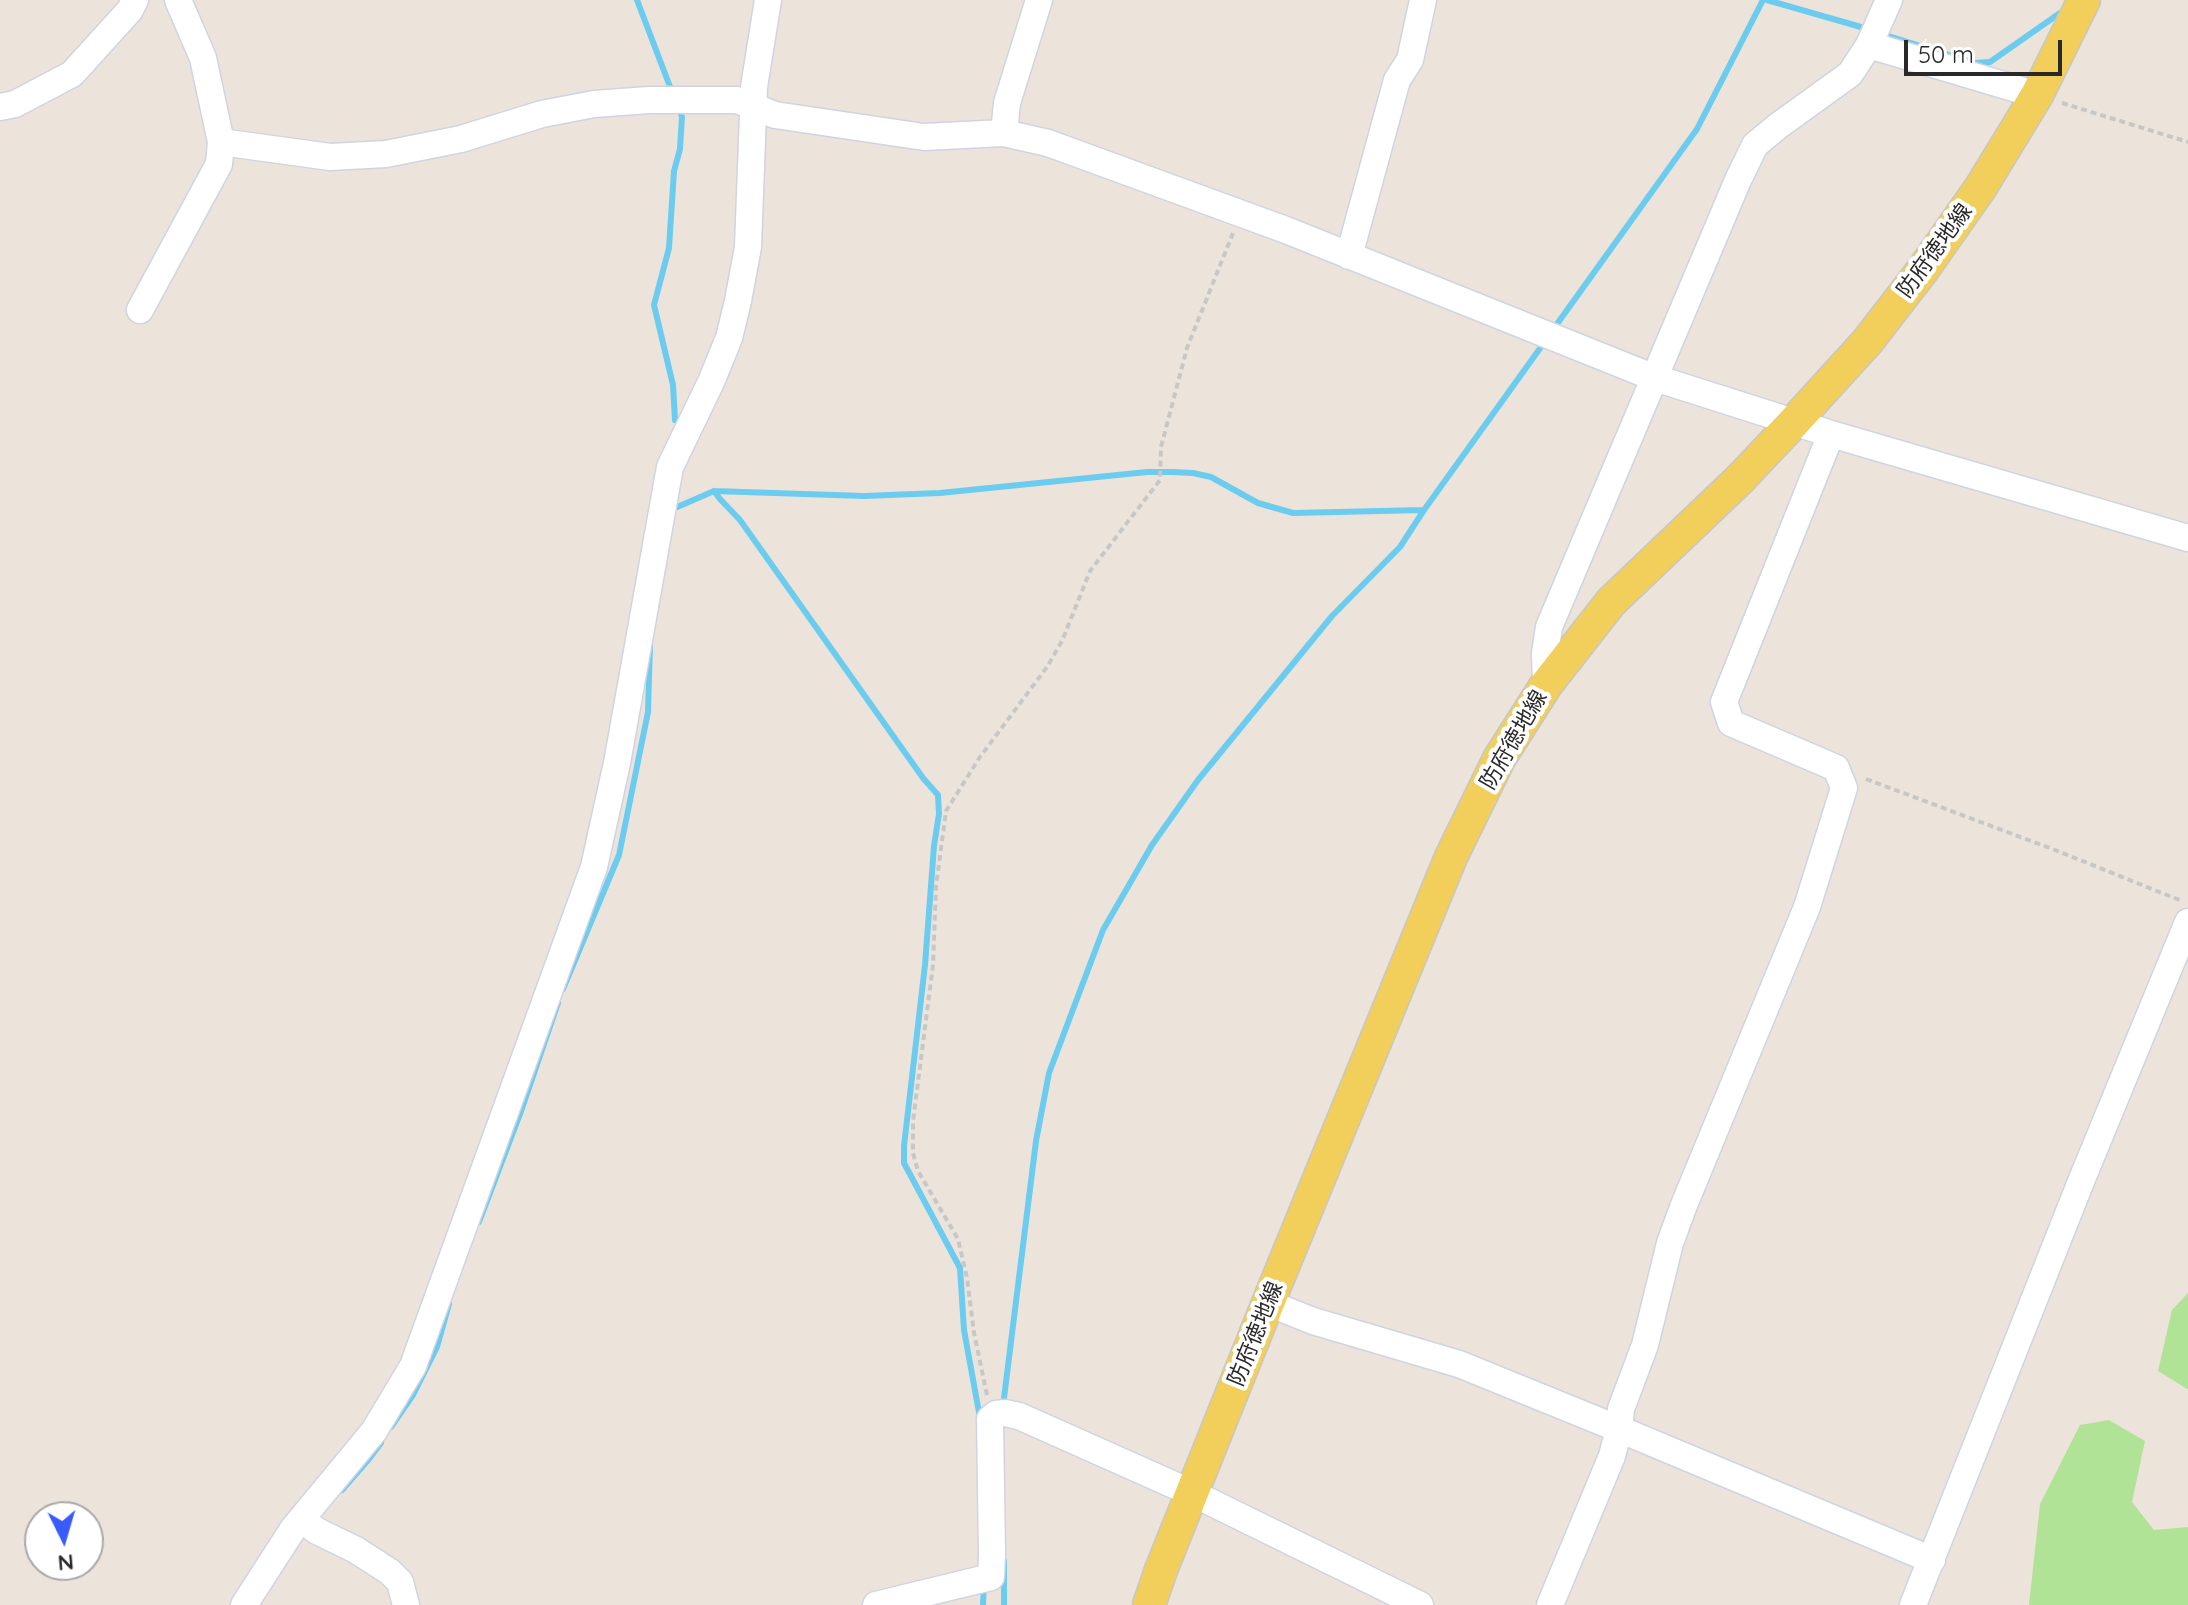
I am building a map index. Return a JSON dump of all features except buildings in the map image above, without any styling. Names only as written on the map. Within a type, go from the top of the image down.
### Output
[{"type":"main road","name":"防府徳地線","points":[[1149,1605],[1268,1303],[1451,857],[1499,759],[1546,685],[1611,602],[1739,480],[1794,422],[1867,342],[1922,271],[1981,187],[2037,95],[2084,0]]},
{"type":"street","points":[[0,107],[15,104],[72,74],[130,10],[135,0]]},
{"type":"street","points":[[140,310],[219,164],[221,142],[203,58],[178,0]]},
{"type":"street","points":[[244,1605],[308,1524],[374,1431],[413,1366],[594,867],[617,763],[670,467],[711,382],[729,338],[738,301],[748,247],[754,87],[768,0]]},
{"type":"street","points":[[1004,133],[1007,103],[1039,0]]},
{"type":"street","points":[[1349,256],[1397,80],[1410,60],[1423,0]]},
{"type":"street","points":[[1546,685],[1545,653],[1549,627],[1755,145],[1850,74],[1869,45],[1889,0]]},
{"type":"street","points":[[1869,45],[2037,95]]},
{"type":"street","points":[[221,142],[330,157],[386,154],[461,139],[542,114],[594,104],[649,100],[737,100],[775,115],[924,137],[1004,133],[1048,143],[1240,213],[1655,378],[1831,434],[2188,538]]},
{"type":"street","points":[[1550,1605],[1612,1456],[1621,1409],[1645,1345],[1670,1243],[1807,907],[1844,788],[1836,768],[1731,723],[1724,702],[1831,434]]},
{"type":"street","points":[[1913,1605],[2188,922]]},
{"type":"street","points":[[1268,1303],[1313,1321],[1459,1364],[1932,1560]]},
{"type":"street","points":[[876,1605],[991,1577],[990,1419],[996,1414],[1005,1413],[1019,1416],[1192,1493],[1420,1605]]},
{"type":"street","points":[[308,1524],[390,1572],[400,1582],[406,1605]]},
{"type":"path","points":[[2037,95],[2188,142]]},
{"type":"path","points":[[996,1414],[990,1408],[983,1379],[958,1239],[918,1171],[913,1153],[913,1121],[933,965],[936,886],[946,811],[980,757],[1047,667],[1062,641],[1090,571],[1160,480],[1161,447],[1187,348],[1240,213]]},
{"type":"path","points":[[1840,777],[1856,776],[2188,903]]},
{"type":"green space","points":[[2188,1293],[2187,1389],[2158,1371],[2172,1310]]},
{"type":"green space","points":[[2109,1420],[2145,1441],[2132,1502],[2154,1530],[2188,1527],[2188,1605],[2029,1605],[2040,1504],[2080,1425]]},
{"type":"waterway","points":[[637,0],[672,92]]},
{"type":"waterway","points":[[1552,331],[1697,129],[1763,0]]},
{"type":"waterway","points":[[1767,0],[1868,29]]},
{"type":"waterway","points":[[1882,34],[1975,63],[1990,62],[2060,13]]},
{"type":"waterway","points":[[675,420],[673,385],[654,305],[669,248],[674,171],[680,149],[682,117],[678,106]]},
{"type":"waterway","points":[[1003,1406],[1036,1141],[1049,1073],[1103,930],[1152,845],[1198,780],[1332,616],[1400,547],[1546,340]]},
{"type":"waterway","points":[[675,508],[714,491],[864,496],[940,493],[1173,472],[1211,477],[1258,503],[1293,513],[1424,510]]},
{"type":"waterway","points":[[714,491],[740,520],[938,795],[939,814],[904,1163],[960,1268],[964,1330],[980,1418]]},
{"type":"waterway","points":[[563,989],[619,855],[648,712],[650,646]]},
{"type":"waterway","points":[[479,1222],[558,1003]]},
{"type":"waterway","points":[[391,1427],[413,1395],[437,1347],[449,1304]]},
{"type":"waterway","points":[[342,1490],[381,1443]]},
{"type":"waterway","points":[[1004,1561],[1004,1605]]},
{"type":"waterway","points":[[983,1605],[984,1585]]}]
